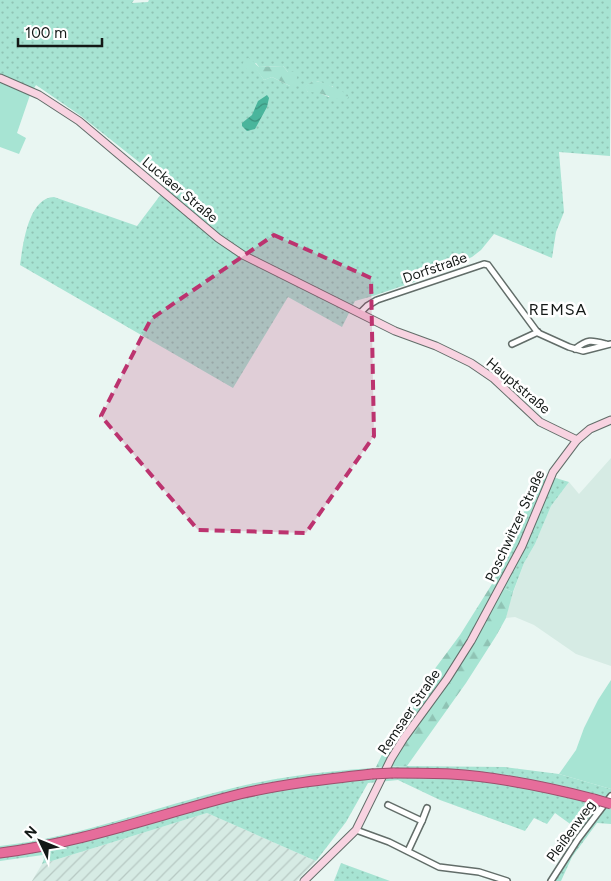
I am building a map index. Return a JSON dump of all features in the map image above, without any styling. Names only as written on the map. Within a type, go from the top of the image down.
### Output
[{"type":"highway","points":[[0,853],[63,842],[264,789],[309,781],[372,774],[450,774],[491,778],[549,787],[611,804]]},
{"type":"street","name":"Luckaer Straße","points":[[0,78],[39,95],[79,121],[218,238],[243,255],[352,309]]},
{"type":"street","name":"Dorfstraße","points":[[360,313],[377,300],[484,264],[488,265],[538,332],[575,349]]},
{"type":"street","name":"Hauptstraße","points":[[352,309],[396,331],[436,346],[471,363],[493,378],[540,422],[577,440]]},
{"type":"street","points":[[512,344],[538,332]]},
{"type":"street","points":[[575,349],[588,341],[610,344]]},
{"type":"street","points":[[575,349],[583,351],[610,344]]},
{"type":"street","points":[[577,440],[590,429],[611,420]]},
{"type":"street","name":"Poschwitzer Straße","points":[[494,599],[522,546],[553,472],[577,440]]},
{"type":"street","name":"Remsaer Straße","points":[[304,881],[356,830],[404,738],[447,679],[494,599]]},
{"type":"street","name":"Pleißenweg","points":[[551,881],[578,839],[611,796]]},
{"type":"street","points":[[388,805],[422,821]]},
{"type":"street","points":[[408,851],[427,808]]},
{"type":"street","points":[[356,830],[408,851],[434,865],[479,872],[507,881]]},
{"type":"highlighted area","points":[[274,235],[371,278],[374,436],[306,533],[198,530],[101,416],[151,319]]},
{"type":"shaded area","points":[[611,458],[611,666],[576,654],[534,625],[515,617],[506,618],[524,563],[535,544],[551,506],[569,482],[579,494]]},
{"type":"shaded area","points":[[207,813],[316,861],[297,881],[32,881],[42,864]]},
{"type":"green space","points":[[0,0],[134,0],[132,3],[148,2],[149,0],[611,0],[610,156],[559,152],[564,212],[556,232],[552,258],[494,234],[481,250],[472,257],[414,282],[355,301],[342,327],[288,297],[233,388],[20,265],[28,224],[38,205],[45,199],[54,197],[137,226],[168,185],[81,116],[36,85],[30,95],[0,83]],"holes":[[[256,63],[259,67],[283,66],[288,72],[290,86],[272,77],[264,80],[256,68],[247,69]],[[313,81],[333,86],[329,97],[317,92],[308,92],[305,87]]]},
{"type":"green space","points":[[249,58],[259,67],[283,66],[288,72],[294,72],[297,77],[295,86],[290,86],[272,77],[264,80],[256,69],[247,69],[242,65],[245,59]]},
{"type":"green space","points":[[313,81],[336,88],[348,95],[348,98],[345,101],[308,92],[304,87]]},
{"type":"green space","points":[[0,83],[30,95],[17,133],[26,138],[19,154],[0,147]]},
{"type":"green space","points":[[539,473],[569,482],[551,506],[535,544],[524,563],[513,592],[492,584],[512,544]]},
{"type":"green space","points":[[492,584],[513,592],[506,618],[496,636],[466,683],[407,766],[376,767],[391,736],[428,678],[460,635]]},
{"type":"green space","points":[[611,680],[611,789],[559,774],[576,750],[584,728],[598,700]]},
{"type":"green space","points":[[407,766],[505,767],[559,774],[611,789],[611,824],[597,823],[572,857],[561,881],[555,881],[576,838],[573,826],[555,813],[547,824],[534,818],[525,831],[440,800],[398,780],[368,783],[346,822],[316,861],[207,813],[42,864],[43,855],[0,861],[0,846],[30,842],[88,829],[254,783],[319,773]]},
{"type":"green space","points":[[341,863],[390,881],[334,881]]},
{"type":"water","points":[[267,95],[269,98],[267,107],[255,129],[247,131],[242,126],[242,123],[252,115],[258,101]]},
{"type":"district","name":"REMSA","points":[[558,309]]}]
